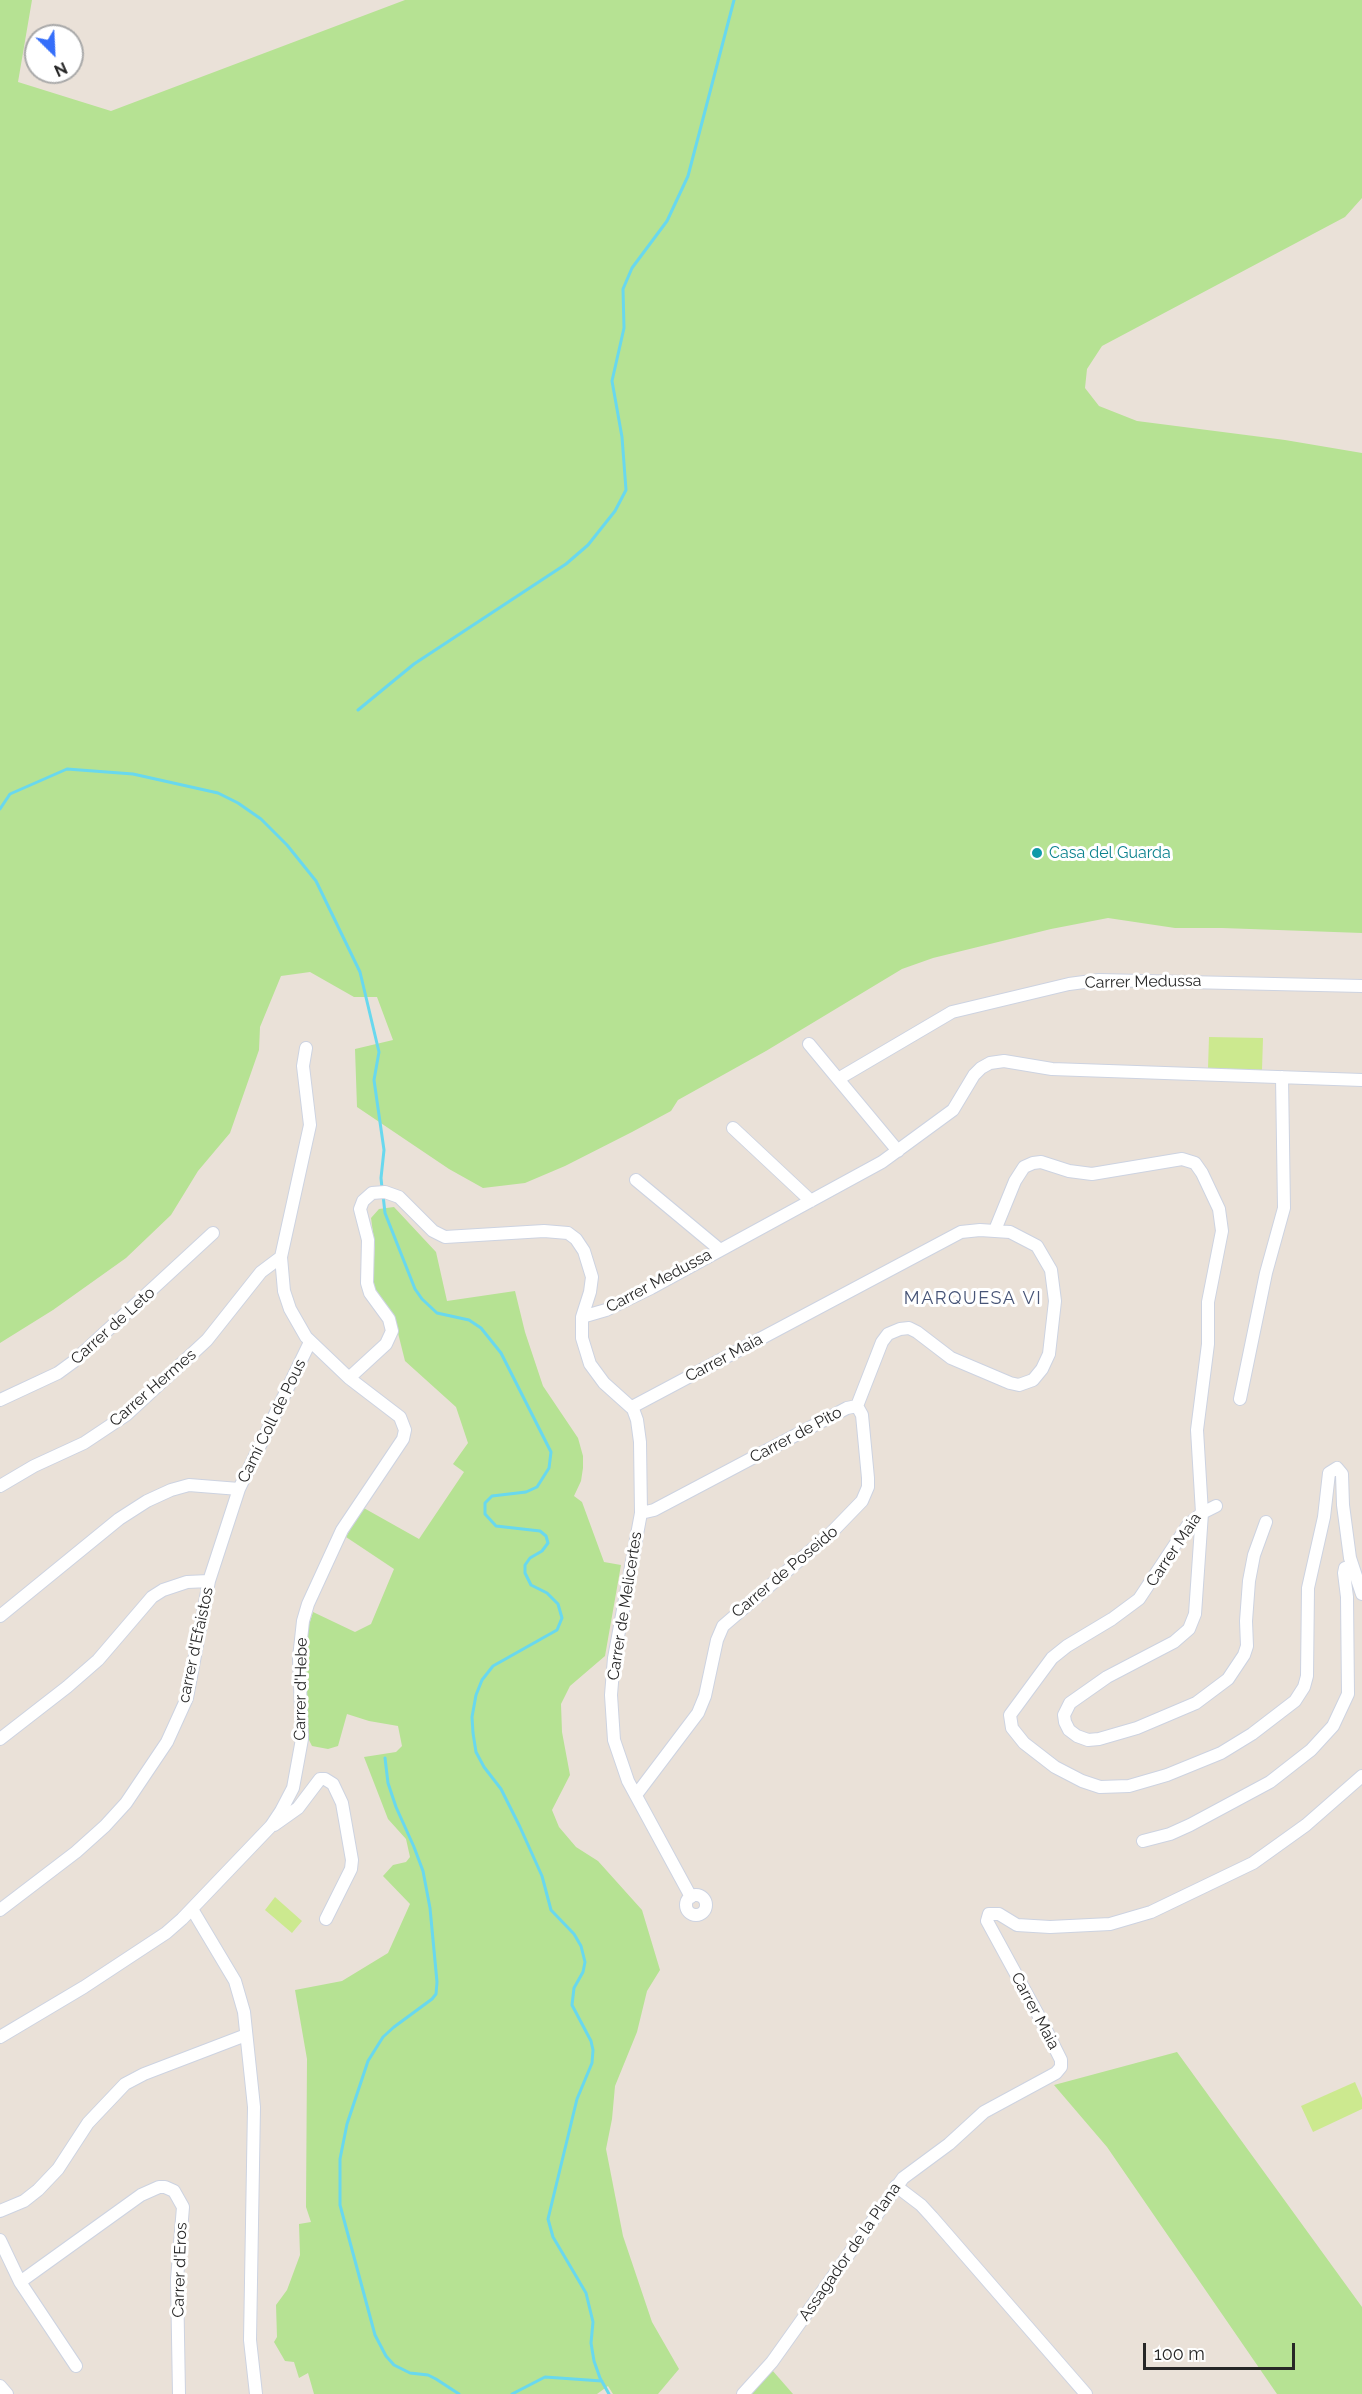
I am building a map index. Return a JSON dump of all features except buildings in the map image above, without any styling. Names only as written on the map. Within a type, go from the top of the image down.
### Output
[{"type":"street","name":"Carrer Medussa","points":[[838,1080],[952,1012],[1079,982],[1153,980],[1362,986]]},
{"type":"street","points":[[809,1044],[898,1151]]},
{"type":"street","name":"Camí Coll de Pous","points":[[0,1616],[119,1519],[147,1501],[189,1485],[239,1489],[310,1342],[287,1302],[282,1281],[281,1257],[310,1125],[303,1066],[306,1048]]},
{"type":"street","name":"Carrer Medussa","points":[[582,1317],[606,1310],[642,1292],[864,1173],[953,1110],[978,1070],[996,1062],[1052,1069],[1362,1080]]},
{"type":"street","points":[[1240,1399],[1266,1273],[1284,1208],[1282,1077]]},
{"type":"street","points":[[733,1128],[812,1201]]},
{"type":"street","name":"Carrer Maia","points":[[632,1407],[956,1235],[967,1231],[995,1230],[1015,1181],[1024,1167],[1032,1162],[1092,1174],[1182,1159],[1191,1160],[1198,1166],[1216,1202],[1222,1231],[1208,1302],[1208,1344],[1197,1430],[1202,1513],[1188,1525],[1139,1599],[1112,1619],[1058,1652],[1010,1715],[1012,1728],[1024,1743],[1045,1760],[1072,1776],[1091,1784],[1108,1787],[1129,1786],[1167,1775],[1234,1746],[1295,1701],[1304,1687],[1307,1676],[1308,1588],[1324,1517],[1329,1473],[1337,1468],[1342,1474],[1345,1523],[1352,1566],[1362,1593]]},
{"type":"street","name":"Carrer Medussa","points":[[636,1180],[719,1249]]},
{"type":"street","name":"Carrer Medussa","points":[[349,1378],[386,1344],[392,1331],[389,1319],[368,1288],[366,1278],[368,1240],[360,1209],[365,1197],[377,1192],[399,1197],[433,1231],[445,1237],[544,1231],[568,1233],[576,1239],[584,1251],[592,1277],[582,1317]]},
{"type":"street","name":"Carrer de Pito","points":[[640,1513],[654,1510],[847,1408],[857,1406],[882,1342],[888,1334],[900,1329],[909,1328],[951,1358],[1015,1385],[1033,1380],[1042,1369],[1049,1354],[1054,1322],[1055,1290],[1051,1270],[1042,1252],[1031,1241],[1010,1232],[995,1230]]},
{"type":"street","name":"Carrer de Leto","points":[[0,1400],[58,1373],[73,1362],[213,1233]]},
{"type":"street","name":"Carrer Hermes","points":[[0,1486],[34,1466],[84,1443],[126,1414],[207,1340],[261,1272],[281,1257]]},
{"type":"street","points":[[582,1317],[582,1338],[590,1364],[604,1383],[632,1407]]},
{"type":"street","name":"Carrer d'Hebe","points":[[0,2037],[149,1945],[192,1909],[271,1826],[288,1800],[297,1773],[302,1730],[299,1658],[303,1621],[308,1604],[342,1530],[365,1493],[401,1444],[404,1434],[404,1425],[400,1417],[349,1378],[310,1342]]},
{"type":"street","name":"Carrer de Poseido","points":[[636,1795],[698,1713],[705,1696],[717,1640],[723,1626],[823,1541],[862,1501],[868,1487],[868,1478],[862,1415],[857,1406]]},
{"type":"street","name":"Carrer de Melicertes","points":[[632,1407],[637,1420],[640,1442],[640,1513],[616,1638],[611,1695],[617,1750],[626,1776],[691,1897]]},
{"type":"street","name":"carrer d'Efaistos","points":[[0,1910],[92,1839],[126,1803],[158,1757],[187,1698],[209,1581],[239,1489]]},
{"type":"street","points":[[1216,1506],[1202,1513],[1201,1554],[1195,1614],[1189,1629],[1174,1642],[1107,1677],[1070,1703],[1064,1715],[1065,1722],[1069,1730],[1077,1736],[1088,1740],[1099,1739],[1137,1728],[1196,1703],[1228,1679],[1244,1655],[1247,1646],[1246,1621],[1250,1581],[1254,1555],[1266,1522]]},
{"type":"street","points":[[1143,1841],[1170,1834],[1190,1825],[1270,1782],[1311,1750],[1333,1726],[1348,1694],[1347,1596],[1344,1573],[1345,1568],[1352,1566]]},
{"type":"street","points":[[0,1739],[59,1694],[98,1660],[152,1597],[163,1590],[188,1582],[209,1581]]},
{"type":"street","name":"Carrer Maia","points":[[1061,2067],[1061,2060],[1046,2030],[987,1921],[989,1914],[999,1914],[1017,1925],[1050,1927],[1110,1924],[1151,1912],[1253,1863],[1306,1825],[1362,1776]]},
{"type":"street","points":[[271,1826],[298,1808],[320,1779],[326,1779],[333,1784],[342,1803],[352,1860],[351,1869],[326,1918]]},
{"type":"street","points":[[192,1909],[236,1981],[241,1996],[254,2107],[250,2340],[256,2394]]},
{"type":"street","points":[[0,2211],[24,2201],[38,2190],[58,2169],[88,2123],[125,2084],[144,2074],[246,2035]]},
{"type":"street","name":"Assagador de la Plana","points":[[743,2394],[772,2362],[896,2186],[911,2171],[949,2144],[984,2112],[1056,2073],[1061,2067]]},
{"type":"street","points":[[896,2186],[932,2217],[1086,2394]]},
{"type":"street","name":"Carrer d'Eros","points":[[20,2283],[141,2195],[159,2187],[174,2191],[183,2207],[177,2279],[179,2394]]},
{"type":"street","points":[[0,2240],[20,2283],[76,2366]]},
{"type":"street","points":[[0,2386],[6,2394]]},
{"type":"green space","points":[[0,0],[32,0],[28,24],[24,24],[24,47],[18,82],[111,111],[405,0],[1362,0],[1362,198],[1345,217],[1102,346],[1087,369],[1085,388],[1099,406],[1137,421],[1285,440],[1362,453],[1362,933],[1175,928],[1108,918],[1051,929],[933,958],[902,969],[766,1051],[678,1100],[671,1111],[632,1132],[565,1166],[525,1183],[483,1188],[449,1169],[357,1107],[355,1049],[393,1040],[377,997],[354,997],[310,972],[281,976],[260,1027],[259,1050],[230,1133],[198,1171],[171,1215],[126,1258],[53,1310],[0,1343]]},
{"type":"green space","points":[[1209,1037],[1263,1038],[1262,1070],[1208,1068]]},
{"type":"green space","points":[[394,1207],[436,1252],[447,1301],[515,1291],[525,1332],[543,1386],[578,1438],[583,1456],[583,1468],[581,1481],[574,1496],[582,1502],[604,1562],[621,1565],[605,1656],[570,1686],[561,1704],[562,1732],[570,1775],[552,1810],[559,1827],[576,1847],[598,1861],[642,1910],[660,1970],[647,1991],[637,2032],[615,2086],[606,2149],[623,2236],[652,2322],[679,2369],[658,2394],[613,2394],[608,2386],[597,2394],[314,2394],[308,2373],[299,2378],[294,2362],[285,2361],[274,2342],[277,2337],[276,2305],[287,2290],[300,2255],[299,2224],[311,2222],[306,2207],[307,2059],[295,1990],[342,1981],[388,1953],[410,1904],[383,1876],[393,1865],[406,1862],[410,1857],[406,1839],[388,1819],[364,1757],[396,1752],[402,1746],[398,1726],[347,1714],[338,1746],[328,1749],[312,1746],[309,1740],[305,1678],[305,1649],[309,1625],[313,1612],[355,1632],[371,1624],[394,1569],[346,1537],[362,1507],[419,1539],[464,1472],[453,1464],[468,1443],[456,1407],[405,1361],[394,1317],[374,1287],[375,1247],[371,1218],[379,1209]]},
{"type":"green space","points":[[275,1897],[302,1921],[292,1933],[265,1910]]},
{"type":"green space","points":[[1177,2052],[1362,2307],[1362,2394],[1277,2394],[1107,2147],[1054,2085]]},
{"type":"green space","points":[[1355,2082],[1362,2098],[1362,2109],[1313,2132],[1301,2106]]},
{"type":"green space","points":[[772,2370],[793,2394],[750,2394]]},
{"type":"waterway","points":[[358,710],[414,664],[566,564],[588,545],[615,511],[626,490],[622,437],[612,381],[624,328],[623,289],[632,268],[667,221],[688,176],[734,0]]},
{"type":"waterway","points":[[0,809],[10,794],[67,769],[133,774],[218,793],[261,819],[287,845],[316,881],[360,972],[379,1052],[374,1080],[384,1150],[382,1188]]},
{"type":"waterway","points":[[383,1195],[385,1213],[415,1289],[437,1313],[469,1320],[481,1328],[501,1353],[551,1452],[549,1468],[537,1487],[526,1492],[492,1496],[485,1503],[485,1514],[496,1526],[540,1531],[546,1536],[548,1543],[542,1551],[530,1558],[525,1565],[525,1573],[531,1585],[547,1593],[558,1604],[562,1618],[557,1630],[493,1666],[482,1680],[476,1695],[472,1717],[476,1752],[501,1789],[520,1827],[542,1876],[551,1910],[574,1934],[581,1946],[585,1962],[583,1972],[574,1988],[572,2005],[591,2041],[592,2063],[577,2099],[548,2219],[553,2237],[586,2293],[593,2322],[591,2343],[594,2361],[609,2394]]},
{"type":"waterway","points":[[385,1758],[388,1783],[396,1807],[423,1871],[430,1908],[437,1982],[436,1994],[383,2037],[368,2061],[347,2124],[340,2159],[340,2205],[375,2335],[386,2356],[394,2365],[410,2373],[428,2375],[459,2394]]},
{"type":"waterway","points":[[512,2394],[545,2377],[602,2381]]},
{"type":"place","name":"Casa del Guarda","points":[[1037,853]]},
{"type":"district","name":"MARQUESA VI","points":[[973,1299]]}]
